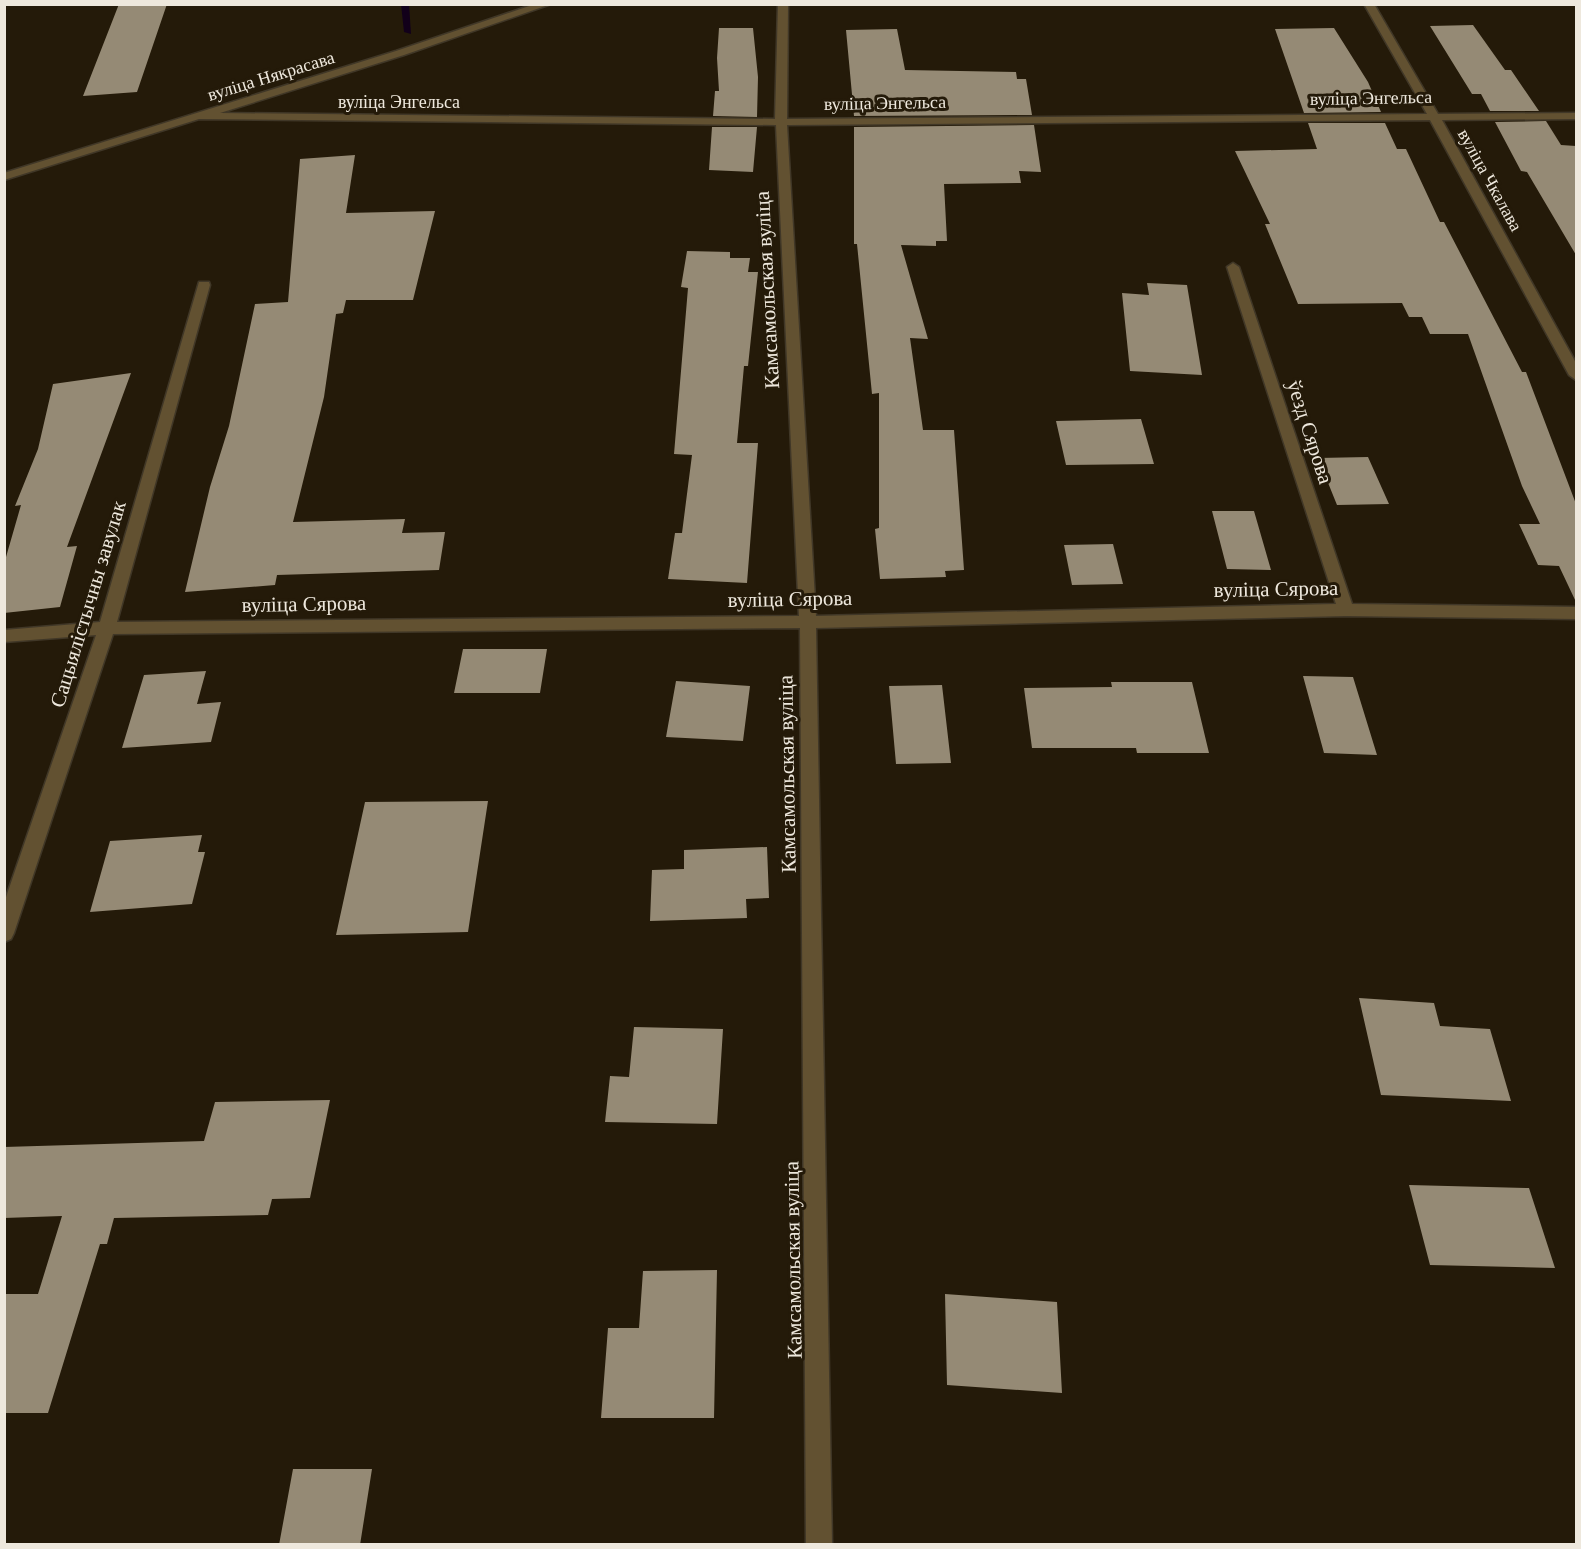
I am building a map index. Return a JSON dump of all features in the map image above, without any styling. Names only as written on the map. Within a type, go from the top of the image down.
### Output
[{"type":"street","name":"вуліца Някрасава","points":[[4,177],[400,53],[546,4]]},
{"type":"street","name":"Камсамольская вуліца","points":[[783,4],[781,122],[808,622],[819,1545]]},
{"type":"street","name":"вуліца Чкалава","points":[[1369,4],[1433,115],[1576,375]]},
{"type":"street","name":"вуліца Энгельса","points":[[195,116],[781,122],[1433,115],[1576,116]]},
{"type":"street","name":"ўезд Сярова","points":[[1233,267],[1346,610]]},
{"type":"street","name":"Сацыялістычны завулак","points":[[4,933],[107,628],[204,285]]},
{"type":"street","name":"вуліца Сярова","points":[[4,636],[107,628],[808,622],[1346,610],[1576,613]]},
{"type":"building","points":[[119,4],[167,4],[137,92],[83,96]]},
{"type":"building","points":[[1473,25],[1505,70],[1511,70],[1539,111],[1490,111],[1481,94],[1472,94],[1430,26]]},
{"type":"building","points":[[719,28],[753,28],[758,77],[757,117],[713,116],[715,91],[719,91],[717,58]]},
{"type":"building","points":[[1334,28],[1368,82],[1381,112],[1304,113],[1275,29]]},
{"type":"building","points":[[897,29],[905,70],[1016,72],[1017,79],[1026,79],[1032,115],[854,116],[846,30]]},
{"type":"building","points":[[1546,121],[1561,145],[1576,146],[1576,255],[1527,172],[1521,171],[1495,122]]},
{"type":"building","points":[[1308,123],[1385,123],[1397,149],[1406,149],[1440,222],[1444,222],[1522,372],[1526,372],[1576,504],[1576,602],[1559,566],[1538,565],[1519,524],[1540,524],[1522,486],[1468,334],[1430,334],[1422,317],[1409,317],[1402,303],[1298,304],[1265,224],[1270,224],[1235,151],[1317,149]]},
{"type":"building","points":[[1034,125],[1041,172],[1019,171],[1021,183],[944,184],[947,241],[936,241],[936,246],[901,245],[928,339],[910,338],[923,430],[954,430],[964,570],[945,571],[946,577],[880,579],[875,529],[879,528],[879,393],[872,394],[857,244],[854,244],[854,127]]},
{"type":"building","points":[[712,127],[757,127],[753,172],[709,170]]},
{"type":"building","points":[[355,155],[346,213],[435,211],[413,300],[346,300],[343,313],[336,314],[324,397],[293,522],[405,519],[402,533],[445,532],[439,570],[277,575],[275,585],[185,592],[210,487],[229,426],[255,304],[288,302],[300,159]]},
{"type":"building","points":[[687,251],[730,252],[730,258],[750,258],[748,272],[758,272],[748,366],[744,366],[737,443],[758,443],[747,583],[668,579],[675,533],[682,533],[692,455],[674,454],[688,288],[681,287]]},
{"type":"building","points":[[1147,283],[1187,285],[1202,375],[1130,371],[1122,293],[1149,295]]},
{"type":"building","points":[[131,373],[67,547],[77,546],[60,607],[4,613],[4,564],[21,505],[15,506],[38,449],[53,384]]},
{"type":"building","points":[[1141,419],[1154,464],[1066,465],[1056,421]]},
{"type":"building","points":[[1368,457],[1389,504],[1337,505],[1318,458]]},
{"type":"building","points":[[1212,511],[1254,511],[1271,570],[1227,569]]},
{"type":"building","points":[[1113,544],[1123,584],[1072,585],[1064,545]]},
{"type":"building","points":[[463,649],[547,649],[540,693],[454,693]]},
{"type":"building","points":[[206,671],[197,704],[221,702],[211,742],[122,748],[144,675]]},
{"type":"building","points":[[1303,676],[1353,677],[1377,755],[1324,753]]},
{"type":"building","points":[[676,681],[750,686],[743,741],[666,737]]},
{"type":"building","points":[[1111,682],[1192,682],[1209,753],[1137,753],[1136,748],[1032,748],[1024,688],[1112,687]]},
{"type":"building","points":[[942,685],[951,763],[896,764],[889,686]]},
{"type":"building","points":[[488,801],[468,932],[336,935],[365,802]]},
{"type":"building","points":[[202,835],[198,852],[205,852],[192,904],[90,912],[110,841]]},
{"type":"building","points":[[767,847],[769,898],[746,899],[747,918],[650,921],[652,870],[684,869],[684,850]]},
{"type":"building","points":[[1359,998],[1434,1003],[1440,1026],[1490,1029],[1511,1101],[1381,1095]]},
{"type":"building","points":[[634,1027],[723,1029],[717,1124],[605,1122],[610,1076],[629,1077]]},
{"type":"building","points":[[330,1100],[310,1198],[272,1199],[268,1215],[114,1218],[107,1244],[100,1244],[48,1413],[4,1413],[4,1294],[38,1294],[62,1216],[4,1218],[4,1147],[204,1141],[215,1102]]},
{"type":"building","points":[[1409,1185],[1529,1188],[1555,1268],[1430,1265]]},
{"type":"building","points":[[717,1270],[714,1418],[601,1418],[608,1328],[639,1328],[643,1271]]},
{"type":"building","points":[[945,1294],[1057,1302],[1062,1393],[947,1385]]},
{"type":"building","points":[[293,1469],[372,1469],[360,1545],[279,1545]]},
{"type":"waterway","points":[[405,4],[408,32]]}]
